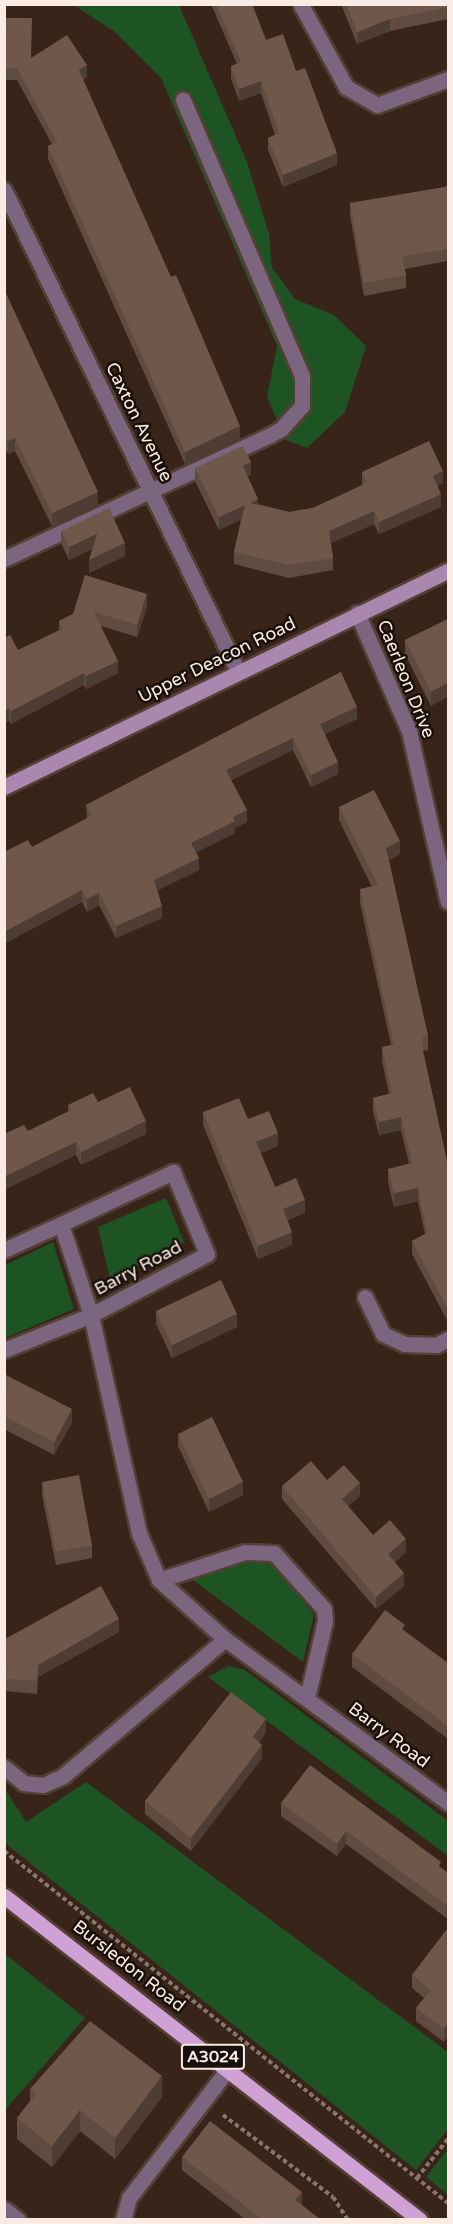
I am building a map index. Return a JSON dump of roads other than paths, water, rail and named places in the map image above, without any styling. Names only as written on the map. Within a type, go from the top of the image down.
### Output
[{"type":"main road","name":"Bursledon Road","points":[[4,1896],[420,2220]]},
{"type":"street","points":[[302,5],[346,87],[377,105],[448,79]]},
{"type":"street","points":[[4,559],[281,429],[302,406],[302,376],[183,100]]},
{"type":"street","name":"Caxton Avenue","points":[[4,190],[238,671]]},
{"type":"street","name":"Upper Deacon Road","points":[[4,787],[448,570]]},
{"type":"street","name":"Caerleon Drive","points":[[357,613],[408,731],[448,902]]},
{"type":"street","name":"Barry Road","points":[[4,1250],[173,1172],[207,1254],[91,1315],[4,1350]]},
{"type":"street","name":"Barry Road","points":[[61,1224],[91,1315],[139,1533],[159,1580],[225,1639],[448,1803]]},
{"type":"street","points":[[365,1297],[383,1334],[405,1344],[436,1345],[448,1339]]},
{"type":"street","points":[[159,1580],[245,1552],[274,1553],[324,1609],[325,1621],[307,1698]]},
{"type":"street","points":[[4,1767],[24,1783],[43,1785],[63,1776],[225,1639]]},
{"type":"street","points":[[123,2220],[129,2198],[228,2069]]},
{"type":"street","points":[[4,2209],[18,2220]]}]
